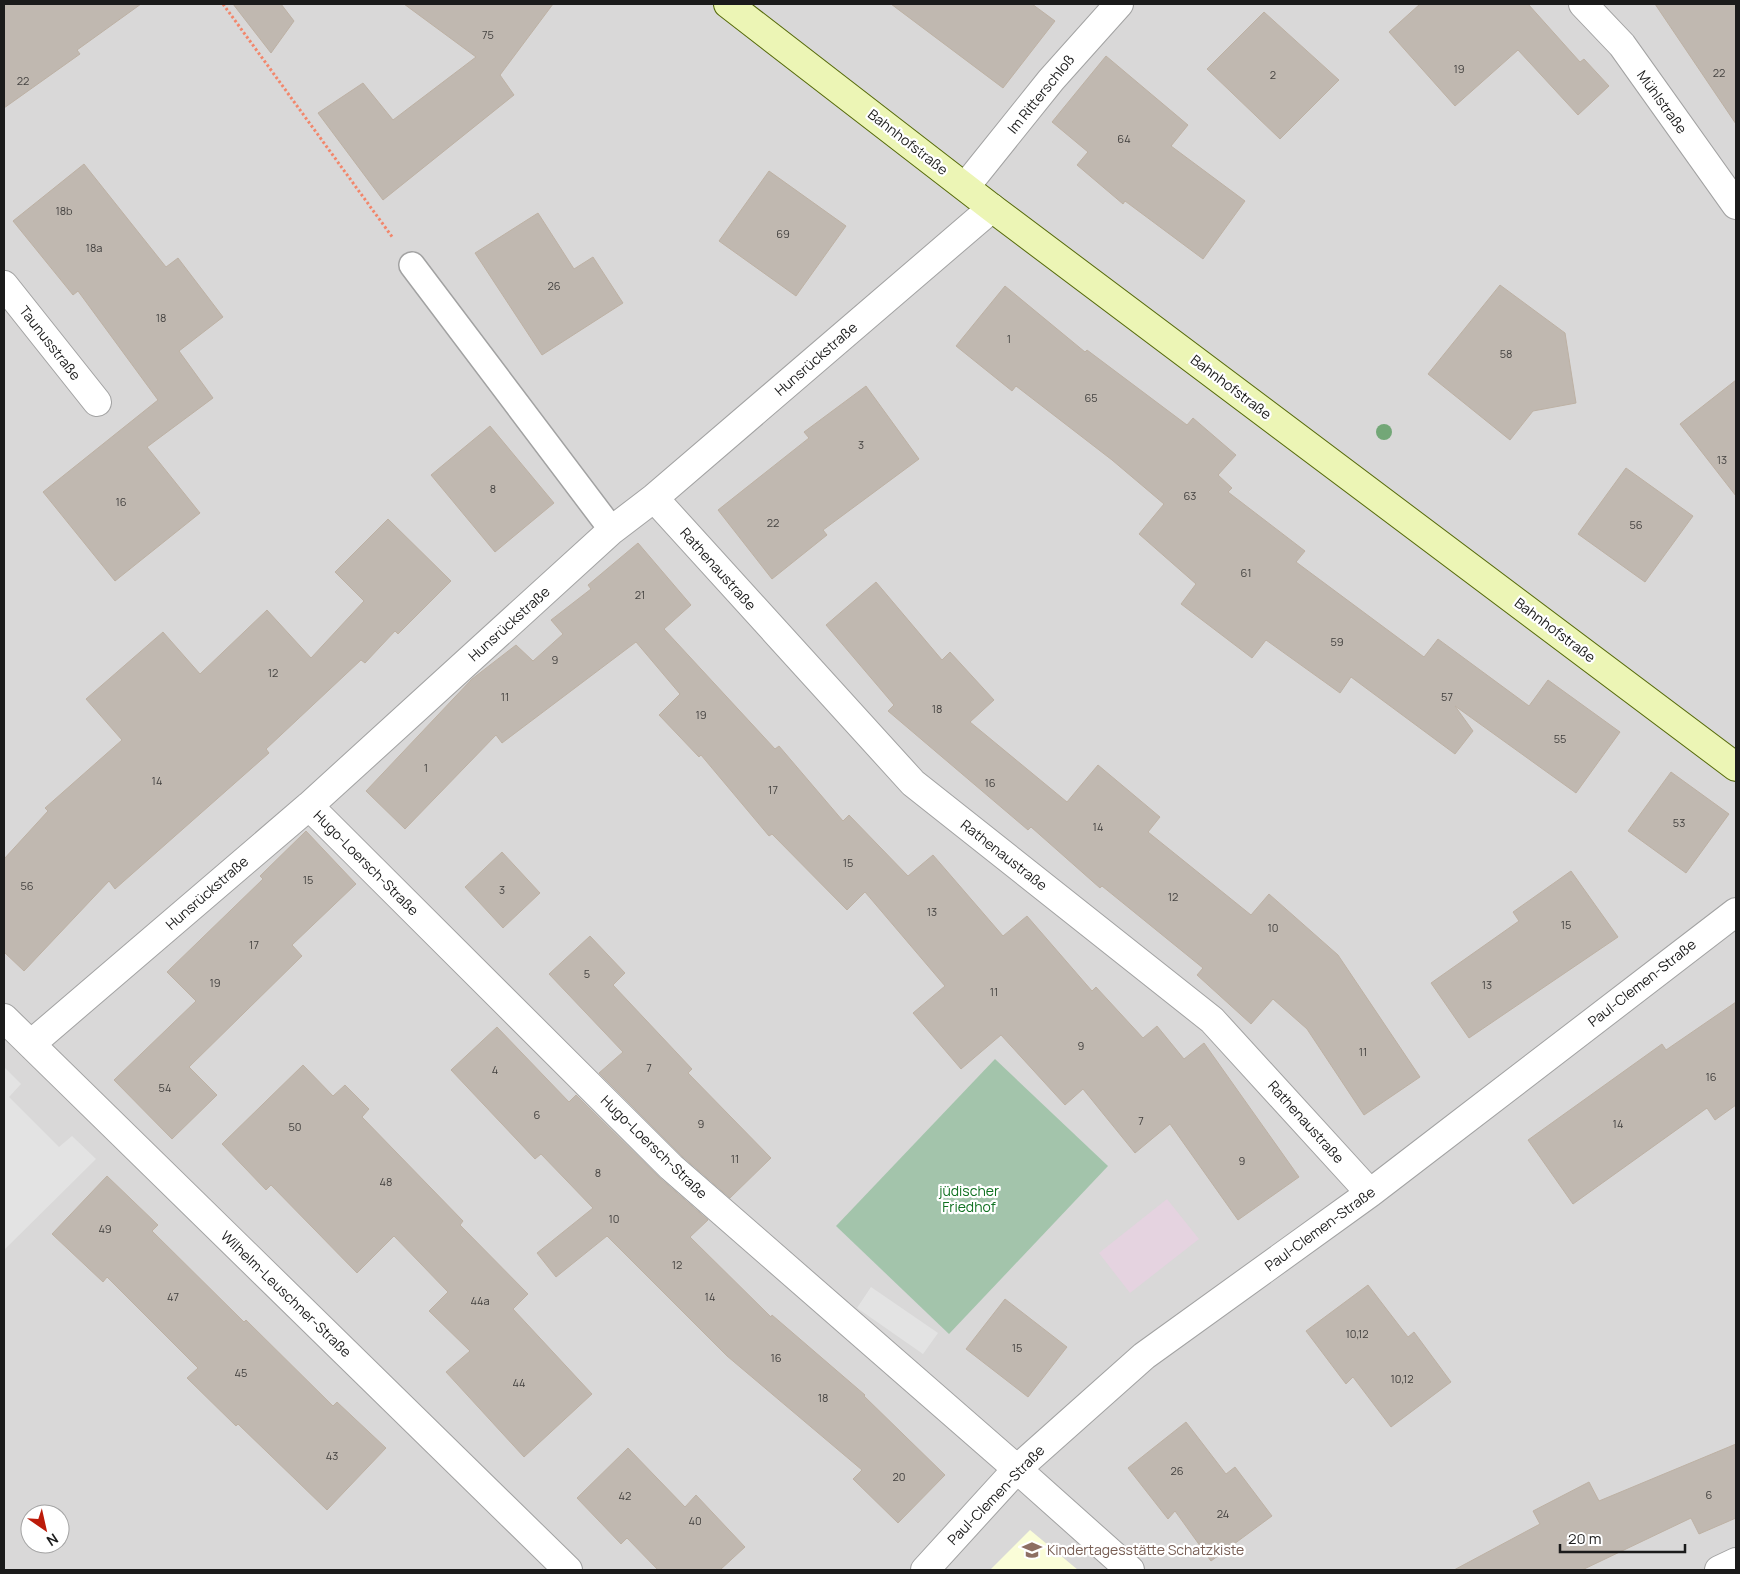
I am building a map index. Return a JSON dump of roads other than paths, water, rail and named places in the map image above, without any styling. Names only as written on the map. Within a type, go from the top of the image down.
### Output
[{"type":"street","name":"Bahnhofstraße","points":[[728,4],[966,186],[992,208],[1736,767]]},
{"type":"street","name":"Im Ritterschloß","points":[[966,186],[1051,80],[1119,4]]},
{"type":"street","name":"Mühlstraße","points":[[1583,4],[1622,45],[1736,205]]},
{"type":"street","name":"Hunsrückstraße","points":[[31,1044],[309,806],[612,530],[654,498],[992,208]]},
{"type":"street","name":"Taunusstraße","points":[[4,285],[97,402]]},
{"type":"street","name":"Rathenaustraße","points":[[654,498],[913,783],[1212,1020],[1370,1193]]},
{"type":"street","name":"Hugo-Loersch-Straße","points":[[309,806],[671,1167],[1017,1468],[1130,1570]]},
{"type":"street","name":"Paul-Clemen-Straße","points":[[925,1570],[1017,1468],[1144,1356],[1370,1193],[1736,912]]},
{"type":"street","name":"Wilhelm-Leuschner-Straße","points":[[4,1018],[106,1121],[568,1570]]},
{"type":"street","points":[[1719,1570],[1736,1562]]},
{"type":"lane","points":[[412,265],[612,530]]},
{"type":"place","name":"Kindertagesstätte Schatzkiste","points":[[1032,1550]]},
{"type":"park label","name":"jüdischer Friedhof","points":[[969,1200]]}]
